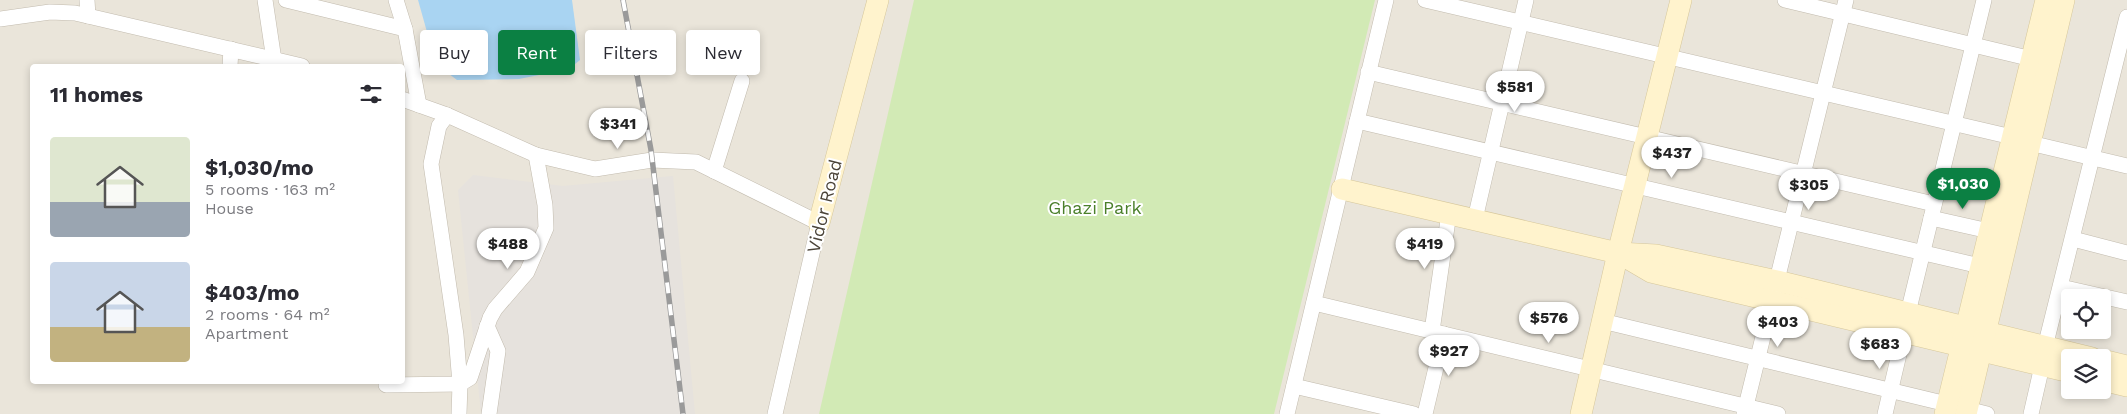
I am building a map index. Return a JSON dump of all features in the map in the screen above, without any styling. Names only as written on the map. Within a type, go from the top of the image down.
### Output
[{"type":"street","points":[[88,0],[88,16]]},
{"type":"street","points":[[266,0],[274,60]]},
{"type":"street","points":[[286,0],[405,28]]},
{"type":"street","points":[[396,0],[405,28],[419,105]]},
{"type":"street","name":"Vidor Road","points":[[776,414],[819,223],[875,0]]},
{"type":"street","points":[[1287,414],[1386,0]]},
{"type":"street","points":[[1425,0],[2127,166]]},
{"type":"street","points":[[1475,219],[1526,0]]},
{"type":"street","points":[[1581,414],[1634,185],[1681,0]]},
{"type":"street","points":[[1786,0],[1844,7],[1973,45],[2032,59]]},
{"type":"street","points":[[1885,414],[1984,0]]},
{"type":"street","points":[[1962,411],[1983,342],[2021,140],[2032,59],[2046,0]]},
{"type":"street","points":[[1962,411],[1963,337],[1980,266],[1989,231],[2021,140],[2064,0]]},
{"type":"street","points":[[0,19],[53,6],[293,64]]},
{"type":"street","points":[[1745,410],[1844,7]]},
{"type":"street","points":[[2031,414],[2092,158],[2120,78],[2127,17]]},
{"type":"street","points":[[230,64],[231,49]]},
{"type":"street","points":[[1368,72],[1803,174],[1933,211],[1989,231]]},
{"type":"street","points":[[714,171],[742,81]]},
{"type":"street","points":[[405,100],[447,115],[536,155],[595,169],[652,160],[696,162],[819,223]]},
{"type":"street","points":[[447,115],[439,126],[432,164],[456,335],[460,384],[459,414]]},
{"type":"street","points":[[1358,121],[1980,266]]},
{"type":"street","points":[[386,384],[460,384],[470,378],[495,308],[527,272],[546,228],[545,206],[536,155]]},
{"type":"street","points":[[1342,189],[1618,253],[1656,255],[1777,281],[1906,323],[2044,356],[2061,357]]},
{"type":"street","points":[[1425,414],[1438,332],[1448,213]]},
{"type":"street","points":[[2072,240],[2127,253]]},
{"type":"street","points":[[1618,253],[1651,272],[1772,301],[1906,323]]},
{"type":"street","points":[[2061,287],[2127,302]]},
{"type":"street","points":[[1314,303],[1591,369],[1745,410],[1778,414]]},
{"type":"street","points":[[1602,321],[1890,391],[1962,411]]},
{"type":"street","points":[[487,326],[498,351],[489,414]]},
{"type":"street","points":[[2044,356],[2061,366]]},
{"type":"street","points":[[2111,362],[2127,366]]},
{"type":"street","points":[[2111,382],[2127,386]]},
{"type":"street","points":[[1294,386],[1414,414]]},
{"type":"shaded area","points":[[0,0],[2127,0],[2127,414],[0,414]]},
{"type":"shaded area","points":[[473,175],[563,186],[673,176],[695,414],[481,414],[458,190]]},
{"type":"green space","name":"Ghazi Park","points":[[914,0],[1375,0],[1274,414],[819,414]]},
{"type":"water","points":[[418,0],[572,0],[580,60],[575,64],[575,30],[498,30],[498,75],[539,75],[519,79],[457,80],[450,75],[488,75],[488,30],[426,30]]},
{"type":"railway","points":[[623,0],[651,150],[683,414]]}]
